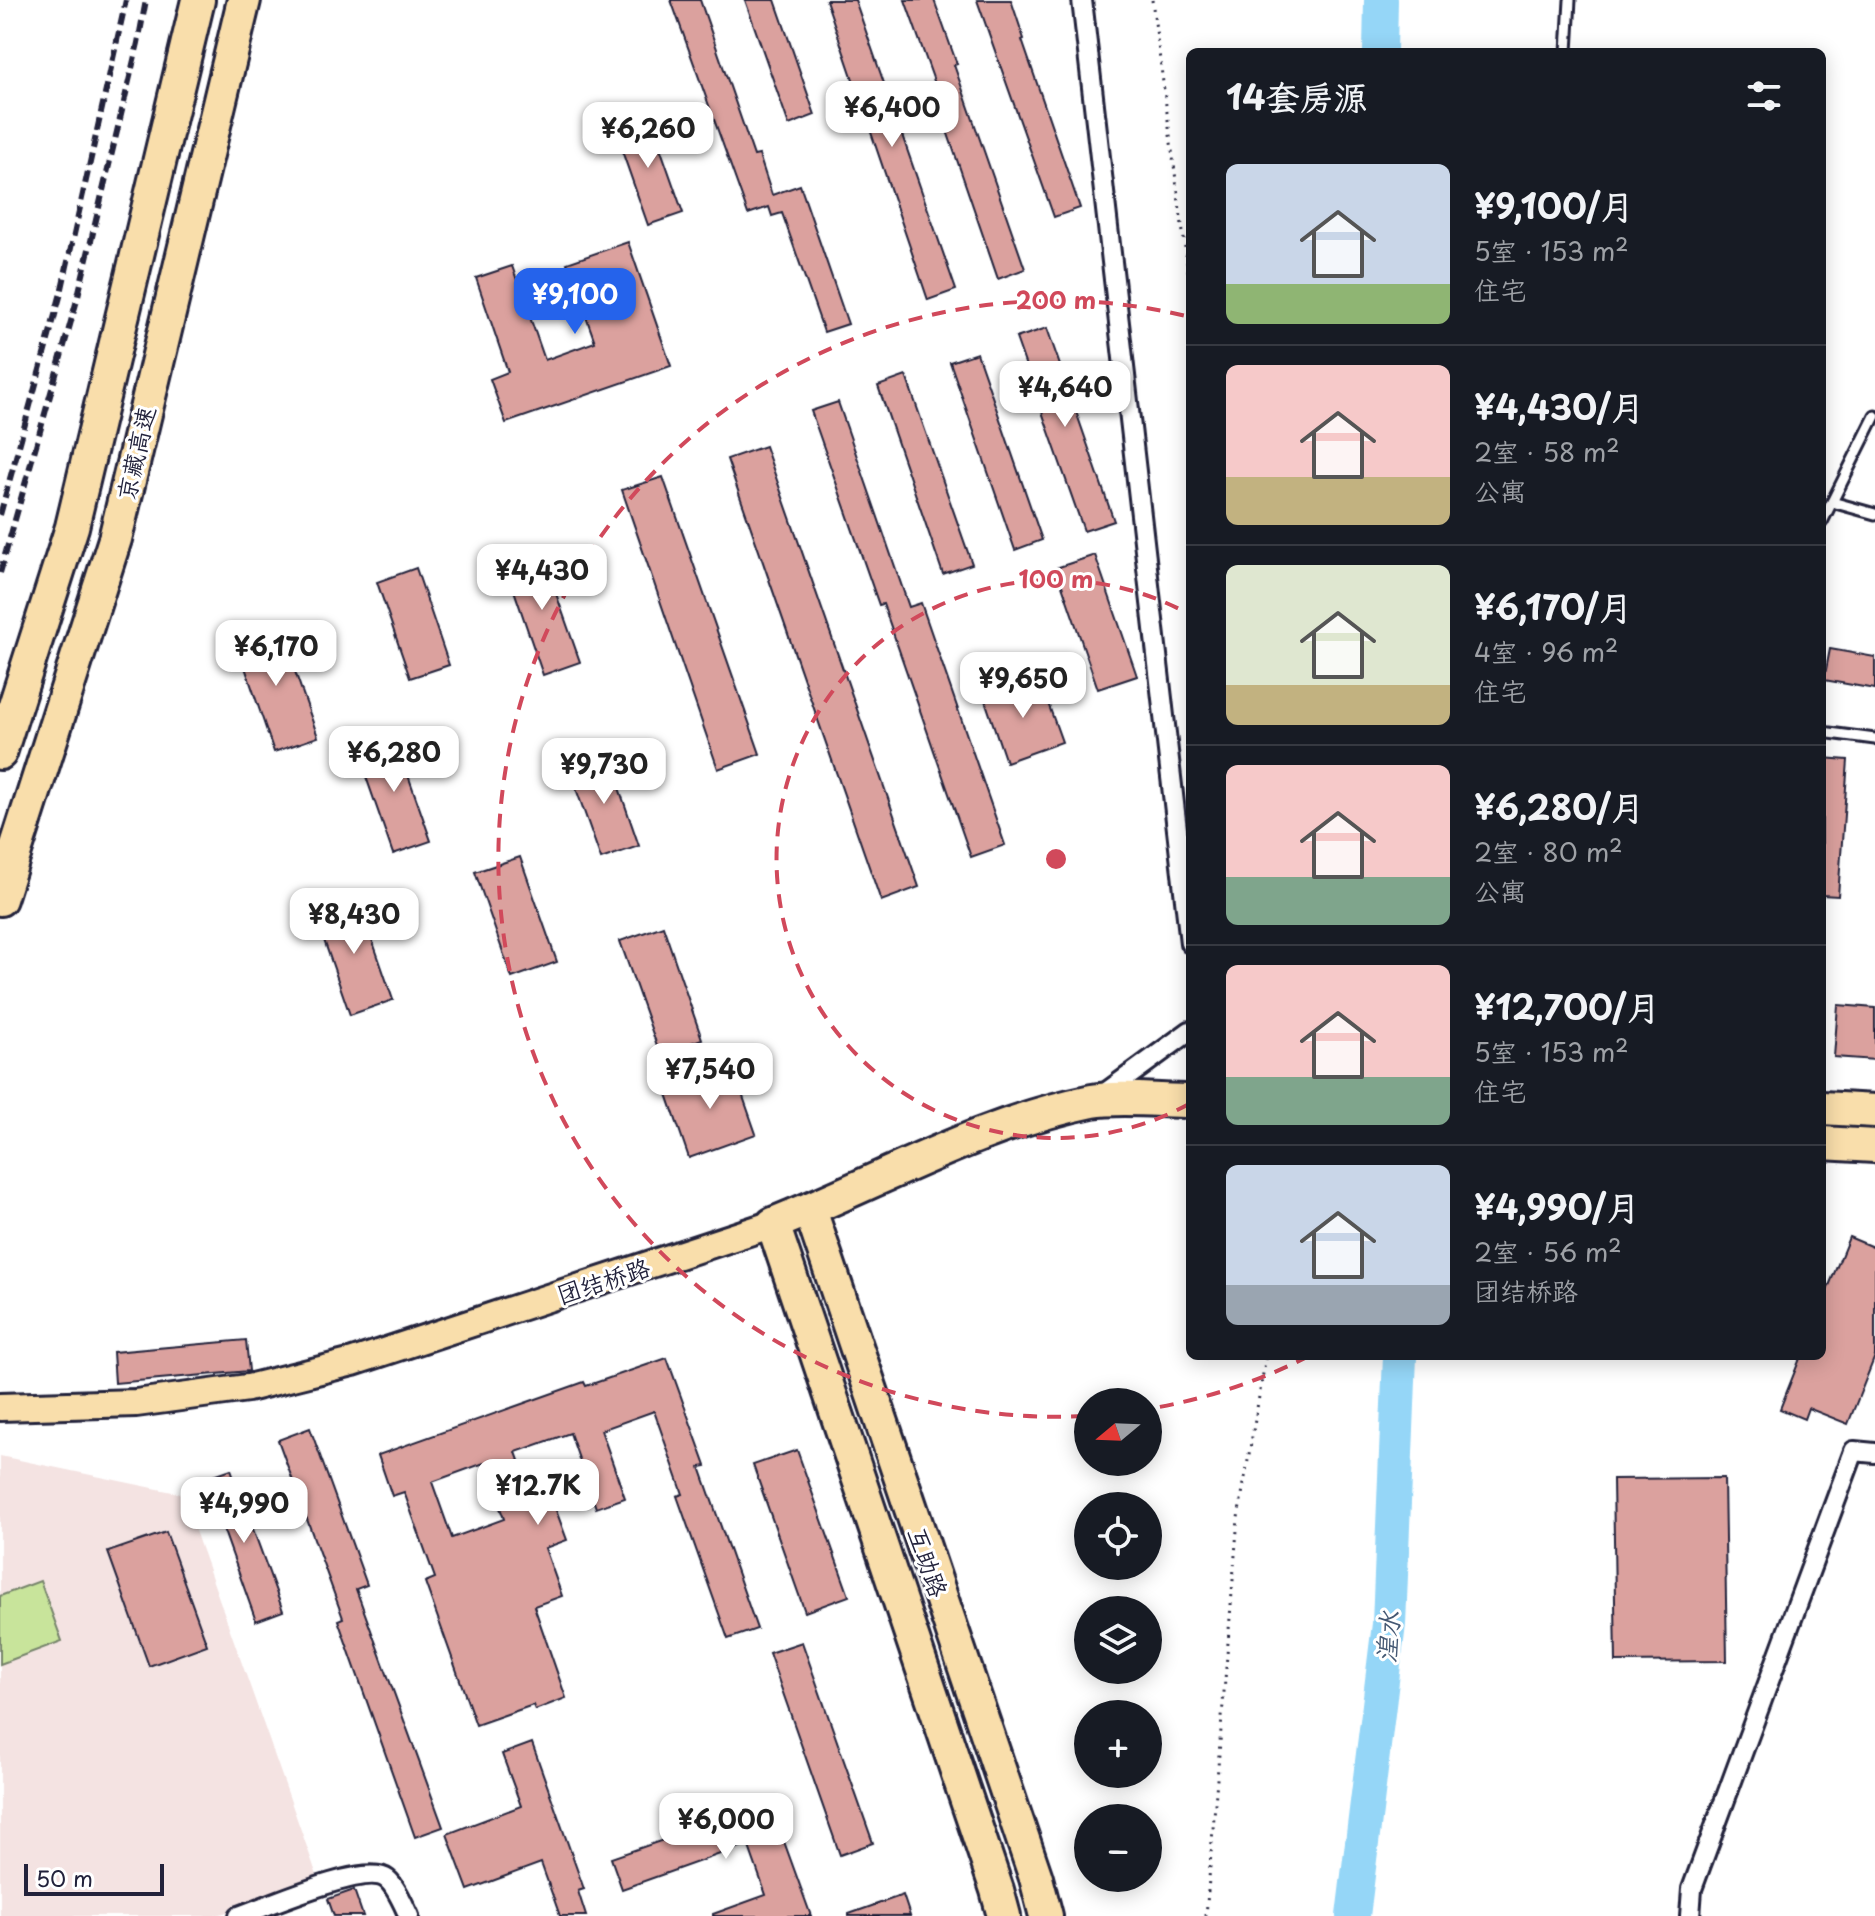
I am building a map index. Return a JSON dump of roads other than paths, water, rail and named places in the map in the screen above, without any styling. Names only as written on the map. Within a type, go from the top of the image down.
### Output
[{"type":"highway","name":"京藏高速","points":[[0,753],[72,527],[198,0]]},
{"type":"highway","name":"京藏高速","points":[[0,899],[115,539],[244,0]]},
{"type":"highway","name":"团结桥路","points":[[773,1224],[957,1142],[1028,1118],[1096,1100],[1186,1101]]},
{"type":"highway","points":[[1826,1108],[1875,1111]]},
{"type":"highway","points":[[1826,1143],[1875,1146]]},
{"type":"highway","name":"互助路","points":[[810,1210],[1036,1878],[1046,1916]]},
{"type":"highway","name":"互助路","points":[[773,1224],[1004,1916]]},
{"type":"main road","name":"团结桥路","points":[[0,1407],[136,1403],[248,1388],[353,1362],[773,1224]]},
{"type":"street","points":[[1082,0],[1186,908]]},
{"type":"street","points":[[1096,1100],[1186,1034]]},
{"type":"street","points":[[1690,1916],[1692,1889],[1854,1451],[1875,1453]]},
{"type":"street","points":[[239,1916],[347,1877],[373,1874],[387,1879],[409,1916]]},
{"type":"lane","points":[[1567,48],[1570,0]]},
{"type":"lane","points":[[1826,514],[1875,416]]},
{"type":"lane","points":[[1832,502],[1875,514]]},
{"type":"lane","points":[[1826,733],[1875,739]]},
{"type":"waterway","name":"湟水","points":[[1380,48],[1381,0]]},
{"type":"waterway","name":"湟水","points":[[1353,1916],[1389,1624],[1400,1360]]},
{"type":"railway","points":[[0,515],[61,293],[126,0]]},
{"type":"railway","points":[[0,573],[77,300],[146,0]]}]
